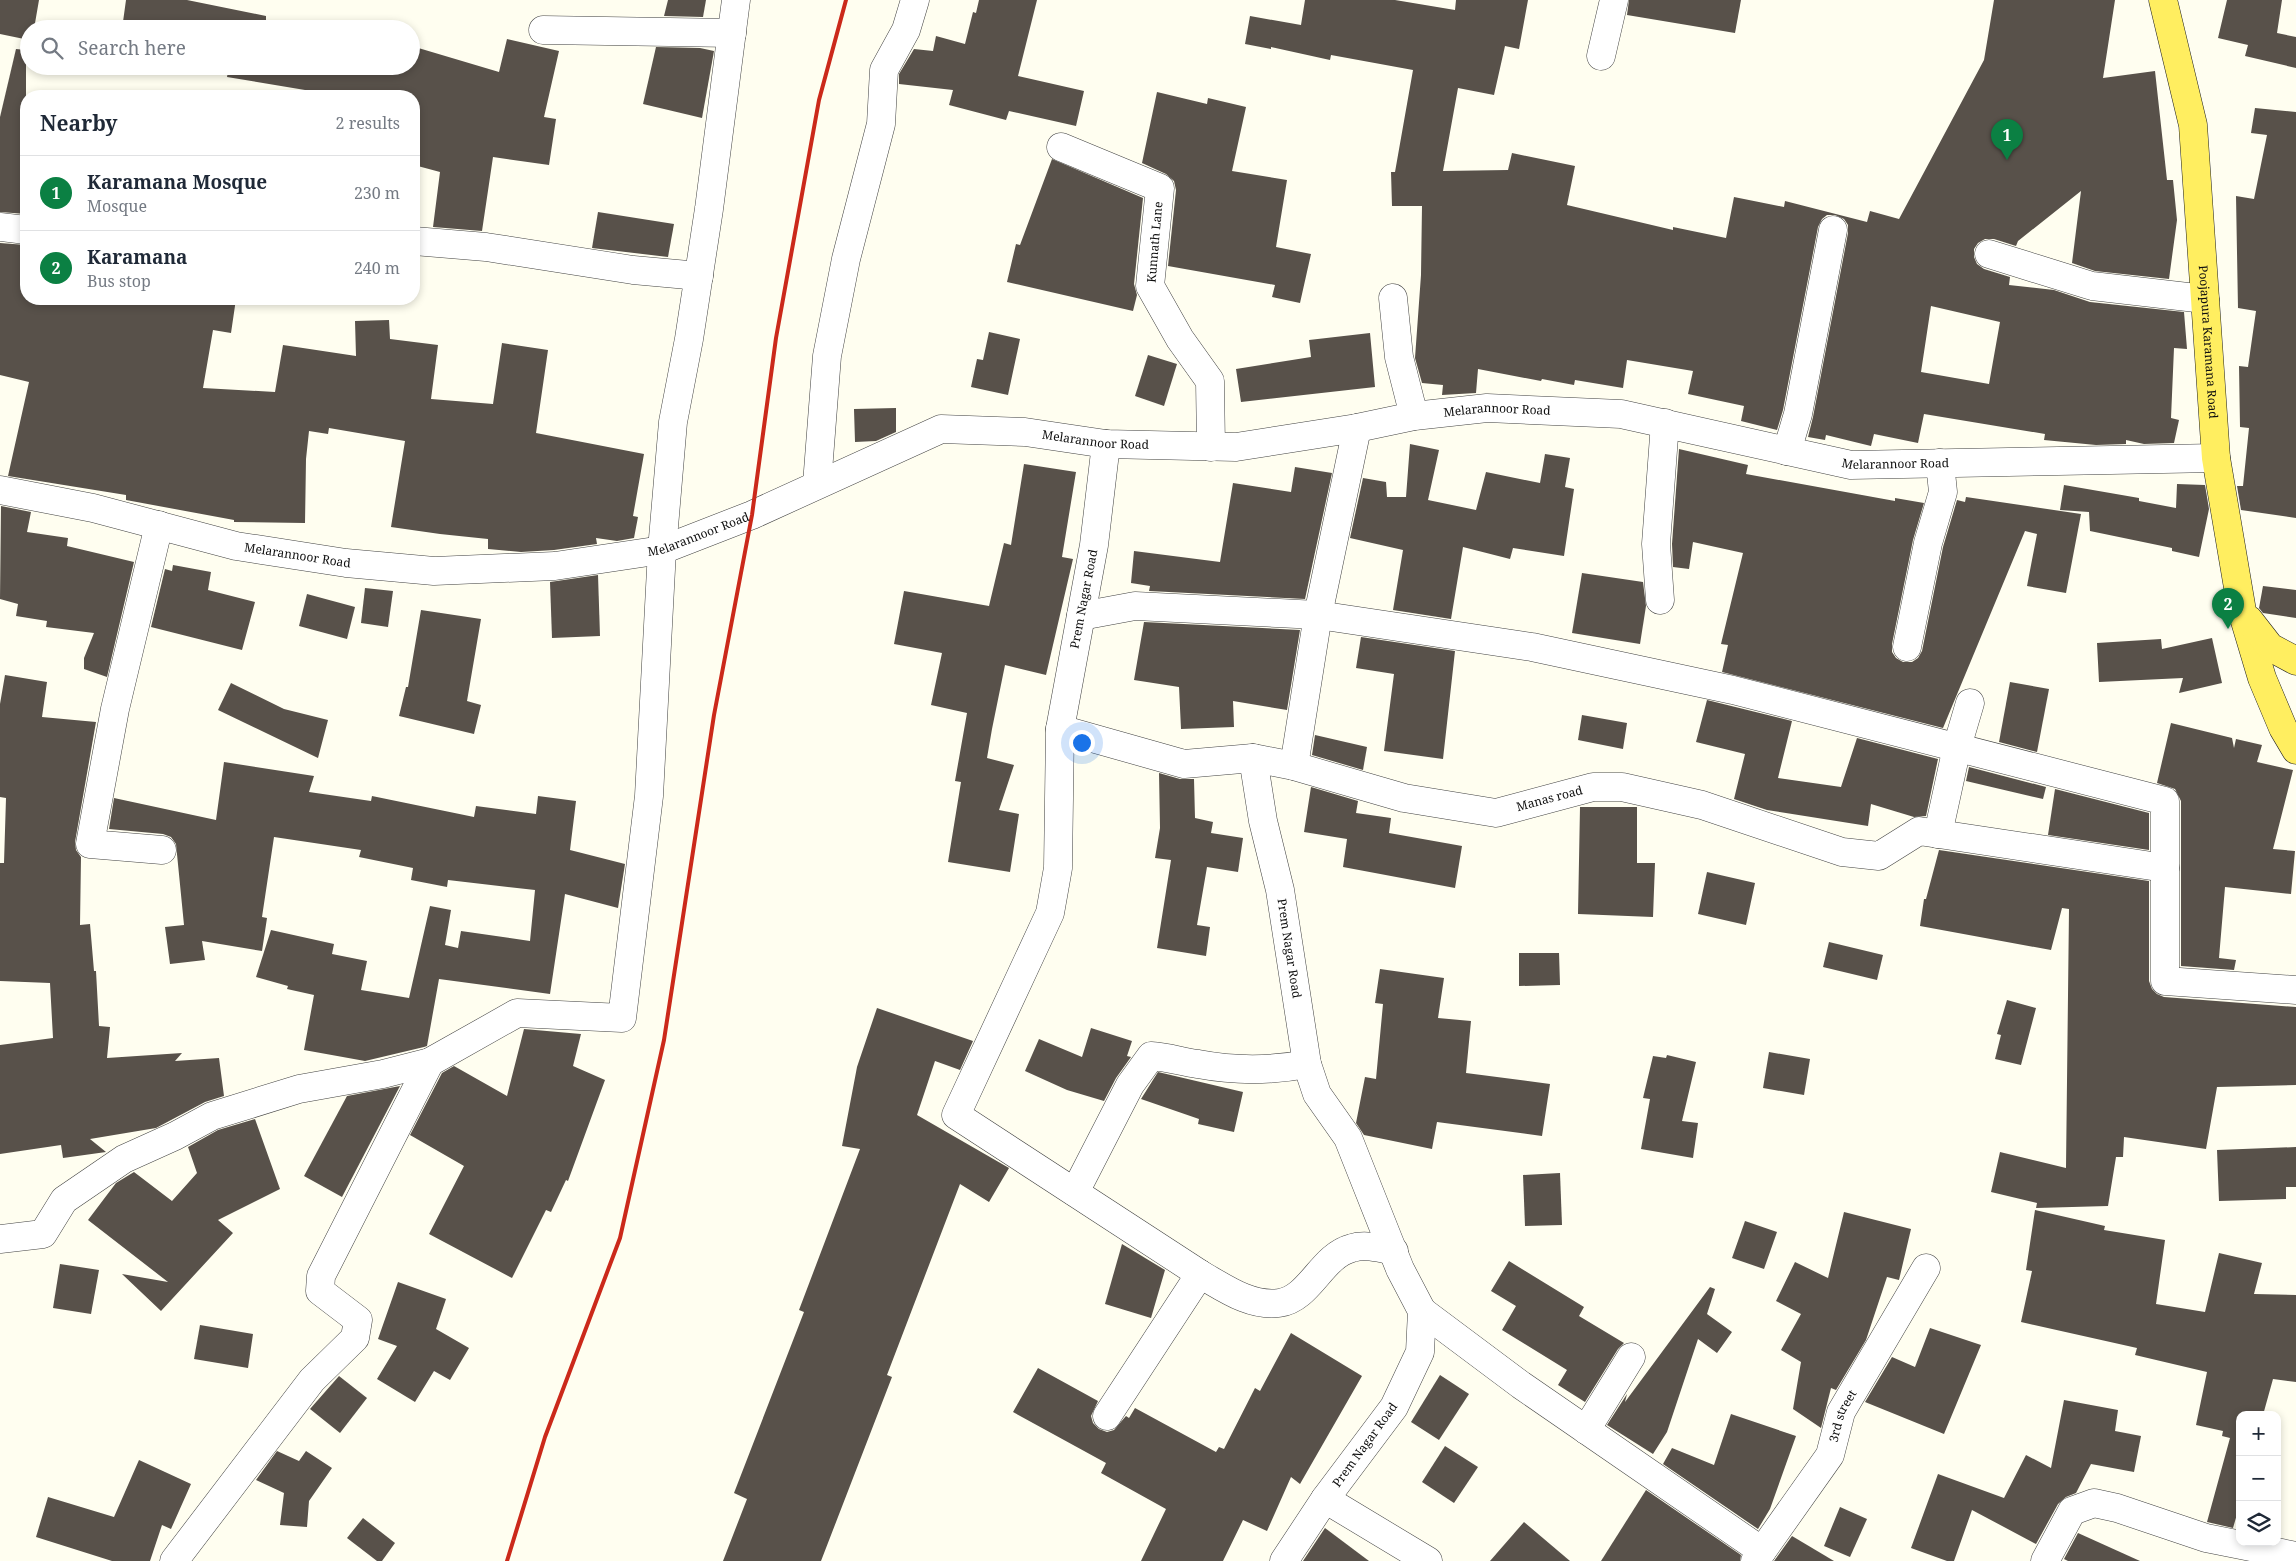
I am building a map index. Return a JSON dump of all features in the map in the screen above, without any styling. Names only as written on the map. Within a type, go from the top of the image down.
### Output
[{"type":"main road","name":"Poojapura Karamana Road","points":[[2163,0],[2193,125],[2216,458],[2242,611],[2270,647],[2296,661]]},
{"type":"main road","points":[[2242,611],[2256,660],[2283,728],[2296,750]]},
{"type":"main road","points":[[2256,660],[2296,710]]},
{"type":"street","points":[[0,1239],[43,1234],[64,1200],[124,1158],[175,1136],[212,1116],[291,1092],[383,1074],[430,1062],[517,1013],[622,1018],[649,796],[662,550],[673,422],[699,276],[736,0]]},
{"type":"street","points":[[817,484],[826,356],[846,259],[881,124],[884,70],[906,30],[915,0]]},
{"type":"street","points":[[1601,56],[1614,0]]},
{"type":"street","points":[[543,30],[732,33]]},
{"type":"street","name":"Kunnath Lane","points":[[1061,147],[1160,188],[1150,286],[1180,339],[1210,381],[1211,447]]},
{"type":"street","points":[[0,227],[20,229]]},
{"type":"street","points":[[1787,451],[1798,414],[1833,230]]},
{"type":"street","points":[[420,242],[486,246],[633,270],[699,276]]},
{"type":"street","points":[[1989,254],[2092,286],[2205,299]]},
{"type":"street","points":[[1393,298],[1399,357],[1414,416]]},
{"type":"street","name":"Melarannoor Road","points":[[0,490],[93,508],[236,546],[346,563],[434,571],[556,566],[662,550],[752,514],[942,429],[1025,432],[1106,444],[1236,447],[1357,428],[1414,416],[1487,408],[1621,414],[1851,465],[2216,458]]},
{"type":"street","points":[[1660,600],[1656,544],[1665,423]]},
{"type":"street","points":[[1294,766],[1318,615],[1357,428]]},
{"type":"street","name":"Prem Nagar Road","points":[[1075,1192],[956,1115],[1050,913],[1058,868],[1060,729],[1094,545],[1106,444]]},
{"type":"street","points":[[1907,647],[1928,543],[1943,492],[1940,463]]},
{"type":"street","points":[[159,525],[115,709],[90,844],[162,850]]},
{"type":"street","points":[[1081,616],[1135,606],[1318,615],[1532,647],[1733,690],[2166,801],[2165,981],[2296,990]]},
{"type":"street","points":[[1938,834],[1957,747],[1970,703]]},
{"type":"street","points":[[1060,729],[1184,764],[1253,758]]},
{"type":"street","name":"Prem Nagar Road","points":[[1253,758],[1263,822],[1280,890],[1307,1064],[1317,1094],[1348,1138],[1372,1204],[1394,1251],[1400,1269],[1422,1311],[1420,1352],[1394,1407],[1325,1499],[1284,1561]]},
{"type":"street","name":"Manas road","points":[[1253,758],[1294,766],[1352,785],[1404,798],[1496,813],[1593,787],[1622,787],[1702,805],[1842,852],[1879,856],[1918,831],[2165,868]]},
{"type":"street","points":[[1307,1064],[1273,1070],[1231,1069],[1196,1064],[1171,1057],[1151,1056],[1130,1085],[1075,1192],[1200,1274],[1236,1295],[1260,1302],[1280,1303],[1300,1293],[1332,1259],[1351,1248],[1371,1246],[1394,1251]]},
{"type":"street","points":[[174,1561],[312,1380],[355,1338],[358,1320],[320,1291],[321,1276],[430,1062]]},
{"type":"street","name":"3rd street","points":[[1758,1556],[1830,1455],[1841,1412],[1926,1268]]},
{"type":"street","points":[[1108,1416],[1200,1274]]},
{"type":"street","points":[[1422,1311],[1758,1556]]},
{"type":"street","points":[[1586,1430],[1630,1357]]},
{"type":"street","points":[[1325,1499],[1428,1561]]},
{"type":"street","points":[[2045,1561],[2072,1511],[2094,1503],[2117,1508],[2206,1538],[2296,1556]]},
{"type":"building","points":[[0,0],[39,0],[36,20],[20,20],[20,38],[0,34]]},
{"type":"building","points":[[126,0],[187,0],[266,16],[266,20],[123,20]]},
{"type":"building","points":[[668,0],[706,0],[703,17],[664,16]]},
{"type":"building","points":[[979,0],[1037,0],[1018,76],[1084,91],[1076,126],[1009,111],[1006,120],[949,105],[953,90],[899,84],[899,74],[914,49],[933,51],[936,36],[965,44],[973,12],[976,13]]},
{"type":"building","points":[[1305,0],[1395,0],[1455,10],[1456,0],[1528,0],[1519,49],[1505,46],[1494,95],[1458,88],[1443,171],[1508,170],[1512,153],[1575,166],[1567,205],[1673,230],[1673,227],[1726,238],[1734,197],[1784,207],[1785,201],[1867,222],[1870,211],[1899,219],[1984,60],[1994,0],[2115,0],[2103,78],[2155,71],[2167,180],[2173,180],[2177,220],[2169,279],[2095,271],[2072,263],[2081,191],[2018,241],[2016,246],[1994,239],[1985,239],[1978,243],[1974,249],[1974,257],[1977,264],[1984,269],[2010,277],[2009,285],[2054,290],[2090,302],[2184,312],[2187,349],[2174,348],[2171,418],[2179,420],[2174,443],[2144,444],[2126,440],[2126,444],[2096,445],[2044,440],[2045,434],[1924,414],[1918,443],[1874,434],[1871,446],[1826,435],[1825,440],[1808,437],[1848,233],[1848,225],[1844,219],[1835,215],[1827,215],[1822,219],[1818,227],[1783,410],[1777,430],[1741,421],[1744,406],[1688,394],[1693,371],[1627,360],[1623,388],[1575,380],[1574,385],[1542,379],[1541,381],[1478,369],[1476,393],[1442,395],[1443,385],[1422,383],[1415,358],[1421,275],[1422,206],[1392,206],[1391,172],[1395,172],[1413,70],[1331,55],[1330,60],[1271,47],[1271,49],[1245,44],[1250,16],[1301,25]],"holes":[[[1931,306],[2000,322],[1989,384],[1921,372]]]},
{"type":"building","points":[[1629,0],[1741,0],[1735,33],[1627,15]]},
{"type":"building","points":[[2227,0],[2282,0],[2277,33],[2296,37],[2296,68],[2245,56],[2248,45],[2218,38]]},
{"type":"building","points":[[507,39],[559,51],[544,117],[556,119],[549,165],[493,157],[482,231],[433,227],[440,172],[420,167],[420,90],[305,90],[227,77],[227,75],[420,75],[420,48],[499,72]]},
{"type":"building","points":[[656,47],[700,48],[714,51],[702,118],[643,104]]},
{"type":"building","points":[[16,49],[20,49],[20,75],[26,75],[26,90],[20,90],[20,214],[0,212],[0,117]]},
{"type":"building","points":[[1157,92],[1207,104],[1208,98],[1246,107],[1232,171],[1287,180],[1276,247],[1311,254],[1300,303],[1272,297],[1275,285],[1168,266],[1176,190],[1174,181],[1166,174],[1142,163]]},
{"type":"building","points":[[2255,108],[2296,112],[2296,518],[2241,510],[2237,486],[2243,486],[2249,428],[2240,427],[2239,366],[2248,367],[2256,311],[2238,308],[2236,196],[2254,199],[2267,135],[2251,133]]},
{"type":"building","points":[[1052,159],[1143,198],[1134,284],[1137,295],[1133,311],[1007,282],[1016,244],[1020,245]]},
{"type":"building","points":[[598,212],[674,224],[668,257],[592,248]]},
{"type":"building","points":[[0,243],[20,245],[20,305],[235,305],[231,333],[213,330],[203,388],[275,392],[283,345],[356,356],[355,321],[389,320],[390,339],[438,345],[431,399],[493,404],[502,343],[548,350],[536,433],[644,454],[633,516],[638,517],[634,538],[617,541],[596,538],[597,544],[521,552],[488,549],[488,539],[391,527],[405,441],[329,428],[328,434],[309,431],[306,459],[305,523],[234,522],[234,520],[126,500],[126,495],[8,476],[29,382],[0,375]]},
{"type":"building","points":[[989,332],[1020,339],[1008,395],[971,387],[977,359],[983,360]]},
{"type":"building","points":[[1370,333],[1375,387],[1241,402],[1236,369],[1311,357],[1309,340]]},
{"type":"building","points":[[1148,355],[1177,364],[1164,406],[1135,396]]},
{"type":"building","points":[[896,408],[896,432],[876,441],[855,442],[854,409]]},
{"type":"building","points":[[1410,444],[1439,450],[1428,500],[1476,510],[1486,472],[1540,483],[1545,454],[1570,458],[1565,487],[1574,489],[1564,556],[1513,548],[1510,559],[1463,547],[1451,619],[1393,610],[1403,550],[1350,538],[1363,478],[1386,482],[1387,497],[1406,497]]},
{"type":"building","points":[[1679,449],[1748,465],[1746,474],[1895,501],[1895,498],[1924,503],[1913,540],[1892,644],[1892,652],[1896,658],[1903,662],[1912,662],[1918,658],[1922,651],[1943,547],[1957,500],[1965,502],[1966,497],[2081,514],[2066,593],[2027,586],[2037,534],[2025,531],[1943,728],[1722,672],[1728,645],[1721,644],[1743,553],[1693,542],[1689,569],[1673,567],[1672,544]]},
{"type":"building","points":[[1024,464],[1076,472],[1062,557],[1073,559],[1046,675],[1005,665],[987,758],[1014,765],[999,810],[1019,814],[1010,872],[948,862],[961,782],[955,781],[967,713],[931,705],[942,653],[894,644],[904,591],[989,606],[1004,543],[1011,545]]},
{"type":"building","points":[[1295,467],[1332,473],[1305,599],[1149,591],[1150,586],[1131,583],[1134,551],[1220,562],[1233,483],[1291,492]]},
{"type":"building","points":[[2177,484],[2205,485],[2209,509],[2199,557],[2172,551],[2172,548],[2090,531],[2089,512],[2060,510],[2064,485],[2139,498],[2139,501],[2176,508]]},
{"type":"building","points":[[1,506],[31,512],[27,532],[68,538],[67,546],[134,562],[107,677],[84,669],[84,658],[94,633],[46,627],[47,621],[16,616],[18,604],[0,599]]},
{"type":"building","points":[[173,565],[211,572],[208,590],[255,602],[242,650],[151,627],[165,569],[172,571]]},
{"type":"building","points":[[1582,573],[1643,582],[1646,606],[1640,644],[1572,633]]},
{"type":"building","points":[[598,575],[600,636],[552,638],[550,582]]},
{"type":"building","points":[[2263,586],[2296,590],[2296,618],[2263,613],[2259,608]]},
{"type":"building","points":[[365,588],[393,591],[388,627],[361,623]]},
{"type":"building","points":[[307,594],[355,607],[347,639],[299,626]]},
{"type":"building","points":[[421,610],[481,619],[467,701],[481,705],[474,734],[399,716],[406,687],[408,687]]},
{"type":"building","points":[[1144,622],[1300,630],[1287,710],[1233,701],[1234,727],[1181,729],[1179,687],[1134,680]]},
{"type":"building","points":[[1361,637],[1455,651],[1443,759],[1384,751],[1394,674],[1356,668]]},
{"type":"building","points":[[2212,638],[2222,683],[2179,693],[2183,678],[2099,682],[2097,643],[2161,639],[2162,649]]},
{"type":"building","points":[[5,675],[47,682],[42,717],[96,722],[75,842],[76,850],[81,857],[80,925],[90,924],[94,971],[96,971],[99,1026],[110,1027],[107,1058],[182,1053],[175,1061],[219,1058],[224,1096],[205,1102],[156,1128],[90,1139],[106,1152],[63,1158],[61,1145],[0,1154],[0,1045],[53,1038],[50,983],[0,981],[0,863],[4,863],[6,798],[0,797],[0,704]]},
{"type":"building","points":[[2010,682],[2049,689],[2037,752],[1999,742]]},
{"type":"building","points":[[231,683],[284,709],[328,720],[318,758],[218,710]]},
{"type":"building","points":[[1707,700],[1792,721],[1778,778],[1841,787],[1857,738],[1938,759],[1926,816],[1914,817],[1871,804],[1868,826],[1767,810],[1734,799],[1745,754],[1696,742]]},
{"type":"building","points":[[1582,715],[1627,723],[1623,749],[1578,740]]},
{"type":"building","points":[[2171,723],[2232,738],[2234,748],[2236,739],[2262,745],[2257,762],[2293,770],[2273,849],[2295,851],[2291,894],[2225,887],[2219,958],[2236,960],[2234,970],[2181,966],[2181,801],[2175,789],[2157,783]]},
{"type":"building","points":[[1315,735],[1367,747],[1363,770],[1312,755]]},
{"type":"building","points":[[224,762],[314,776],[309,792],[371,801],[372,796],[474,817],[476,806],[536,814],[538,796],[576,801],[570,850],[625,864],[618,908],[565,894],[550,994],[439,979],[427,1046],[365,1061],[304,1050],[314,995],[287,989],[288,986],[256,977],[271,930],[334,944],[332,954],[367,961],[361,990],[409,998],[430,906],[451,910],[445,945],[458,948],[461,931],[530,941],[535,890],[448,880],[447,887],[411,880],[413,868],[359,857],[361,850],[274,837],[262,917],[267,918],[262,951],[202,941],[205,960],[170,964],[165,927],[184,925],[176,844],[171,837],[163,834],[109,829],[114,798],[216,820]]},
{"type":"building","points":[[1969,767],[2046,787],[2043,799],[1966,781]]},
{"type":"building","points":[[1159,773],[1180,779],[1194,779],[1195,818],[1213,822],[1211,833],[1243,838],[1238,872],[1207,867],[1197,925],[1210,927],[1206,956],[1157,948],[1171,860],[1155,858],[1160,828]]},
{"type":"building","points":[[1311,787],[1358,801],[1356,813],[1391,818],[1389,833],[1462,846],[1455,888],[1343,867],[1347,839],[1304,832]]},
{"type":"building","points":[[2055,789],[2149,813],[2149,850],[2048,835]]},
{"type":"building","points":[[1580,807],[1637,807],[1637,863],[1655,863],[1653,917],[1578,914]]},
{"type":"building","points":[[1939,850],[2149,881],[2149,981],[2152,989],[2164,997],[2296,1007],[2296,1085],[2217,1087],[2206,1149],[2124,1137],[2123,1157],[2116,1157],[2108,1206],[2036,1208],[2037,1203],[1991,1192],[2000,1152],[2066,1168],[2069,909],[2062,908],[2051,950],[1920,926],[1924,899],[1926,899]]},
{"type":"building","points":[[1707,872],[1755,883],[1746,925],[1698,914]]},
{"type":"building","points":[[1829,942],[1883,955],[1877,980],[1823,967]]},
{"type":"building","points":[[1519,953],[1559,953],[1560,985],[1519,986]]},
{"type":"building","points":[[1380,969],[1444,978],[1438,1018],[1471,1021],[1466,1073],[1550,1084],[1542,1136],[1437,1122],[1432,1149],[1364,1135],[1356,1123],[1365,1077],[1376,1079],[1383,1004],[1375,1003]]},
{"type":"building","points":[[2007,1000],[2036,1008],[2021,1065],[1995,1059],[2001,1035],[1997,1034]]},
{"type":"building","points":[[877,1008],[973,1041],[960,1070],[935,1061],[917,1115],[1009,1168],[989,1202],[960,1184],[887,1375],[892,1377],[821,1561],[723,1561],[747,1499],[734,1493],[804,1312],[799,1310],[860,1149],[842,1146],[857,1067]]},
{"type":"building","points":[[1091,1028],[1132,1041],[1127,1056],[1131,1057],[1116,1078],[1104,1101],[1067,1090],[1025,1071],[1039,1039],[1082,1057]]},
{"type":"building","points":[[524,1029],[581,1034],[573,1066],[605,1080],[568,1181],[566,1180],[551,1212],[546,1210],[512,1278],[429,1234],[464,1166],[410,1135],[442,1073],[454,1066],[507,1096]]},
{"type":"building","points":[[1769,1052],[1810,1059],[1804,1095],[1763,1088]]},
{"type":"building","points":[[1667,1055],[1696,1062],[1682,1121],[1698,1123],[1693,1158],[1641,1149],[1650,1099],[1643,1098],[1653,1056],[1666,1058]]},
{"type":"building","points":[[1158,1072],[1243,1092],[1234,1132],[1198,1124],[1199,1119],[1141,1099]]},
{"type":"building","points":[[400,1086],[342,1197],[304,1176],[347,1096]]},
{"type":"building","points":[[255,1119],[280,1189],[218,1220],[233,1233],[161,1311],[122,1274],[168,1282],[88,1220],[116,1183],[134,1172],[172,1201],[197,1173],[188,1147],[218,1130]]},
{"type":"building","points":[[2296,1147],[2296,1187],[2286,1187],[2286,1199],[2219,1201],[2217,1150]]},
{"type":"building","points":[[1560,1173],[1562,1225],[1525,1226],[1523,1175]]},
{"type":"building","points":[[2035,1210],[2105,1226],[2104,1230],[2165,1240],[2156,1304],[2205,1312],[2219,1253],[2262,1263],[2254,1294],[2296,1295],[2296,1382],[2273,1379],[2264,1411],[2236,1411],[2236,1518],[2233,1528],[2207,1522],[2230,1438],[2222,1436],[2223,1431],[2196,1425],[2207,1372],[2135,1355],[2137,1348],[2021,1322],[2032,1271],[2026,1270]]},
{"type":"building","points":[[1844,1212],[1911,1229],[1899,1280],[1887,1277],[1866,1340],[1836,1390],[1831,1388],[1821,1428],[1793,1409],[1801,1362],[1781,1350],[1801,1314],[1776,1301],[1795,1262],[1828,1278]]},
{"type":"building","points":[[1745,1221],[1777,1232],[1764,1269],[1732,1258]]},
{"type":"building","points":[[1122,1244],[1165,1270],[1151,1318],[1105,1304]]},
{"type":"building","points":[[1509,1261],[1584,1307],[1579,1316],[1624,1343],[1618,1349],[1585,1402],[1558,1385],[1567,1370],[1502,1330],[1516,1306],[1491,1291]]},
{"type":"building","points":[[60,1264],[99,1270],[91,1314],[53,1308]]},
{"type":"building","points":[[398,1282],[446,1299],[436,1329],[469,1348],[450,1380],[434,1371],[415,1402],[377,1379],[397,1346],[378,1339]]},
{"type":"building","points":[[1710,1287],[1715,1289],[1707,1314],[1732,1332],[1717,1353],[1698,1339],[1667,1432],[1653,1454],[1607,1425],[1627,1394],[1625,1402]]},
{"type":"building","points":[[200,1325],[253,1334],[248,1368],[194,1359]]},
{"type":"building","points":[[1930,1328],[1981,1345],[1944,1434],[1865,1402],[1892,1357],[1915,1367]]},
{"type":"building","points":[[1291,1333],[1362,1376],[1300,1484],[1291,1477],[1267,1531],[1243,1520],[1223,1561],[1141,1561],[1166,1509],[1101,1473],[1106,1463],[1013,1412],[1038,1368],[1098,1401],[1091,1416],[1093,1423],[1099,1429],[1107,1432],[1114,1430],[1126,1416],[1129,1418],[1135,1408],[1216,1452],[1219,1447],[1224,1449],[1255,1388],[1260,1391]]},
{"type":"building","points":[[1440,1375],[1469,1394],[1439,1440],[1411,1422]]},
{"type":"building","points":[[339,1376],[367,1398],[340,1433],[310,1409]]},
{"type":"building","points":[[2064,1400],[2118,1410],[2115,1431],[2141,1436],[2134,1472],[2091,1464],[2076,1493],[2066,1497],[2058,1504],[2036,1544],[1972,1510],[1954,1561],[1947,1561],[1911,1548],[1938,1474],[2004,1498],[2026,1455],[2051,1468]]},
{"type":"building","points":[[1731,1414],[1796,1436],[1770,1509],[1758,1529],[1663,1464],[1672,1448],[1714,1465]]},
{"type":"building","points":[[1445,1446],[1478,1467],[1454,1503],[1422,1482]]},
{"type":"building","points":[[277,1451],[299,1461],[306,1451],[332,1468],[309,1501],[307,1527],[280,1525],[284,1493],[256,1480]]},
{"type":"building","points":[[139,1460],[191,1484],[171,1529],[162,1525],[150,1561],[112,1561],[36,1537],[48,1497],[114,1517]]},
{"type":"building","points":[[1646,1490],[1741,1555],[1740,1561],[1601,1561]]},
{"type":"building","points":[[1840,1507],[1867,1519],[1850,1557],[1824,1546]]},
{"type":"building","points":[[363,1518],[395,1543],[382,1561],[377,1561],[347,1538]]},
{"type":"building","points":[[1524,1522],[1570,1561],[1490,1561]]},
{"type":"building","points":[[1325,1528],[1369,1561],[1303,1561]]},
{"type":"building","points":[[2078,1533],[2140,1561],[2068,1561],[2064,1559]]},
{"type":"building","points":[[1792,1536],[1834,1561],[1774,1561]]},
{"type":"railway","points":[[507,1561],[545,1437],[620,1238],[664,1040],[714,715],[752,515],[776,338],[819,100],[846,0]]},
{"type":"place","name":"Karamana Mosque","points":[[2007,160]]},
{"type":"place","name":"Karamana","points":[[2228,629]]}]
